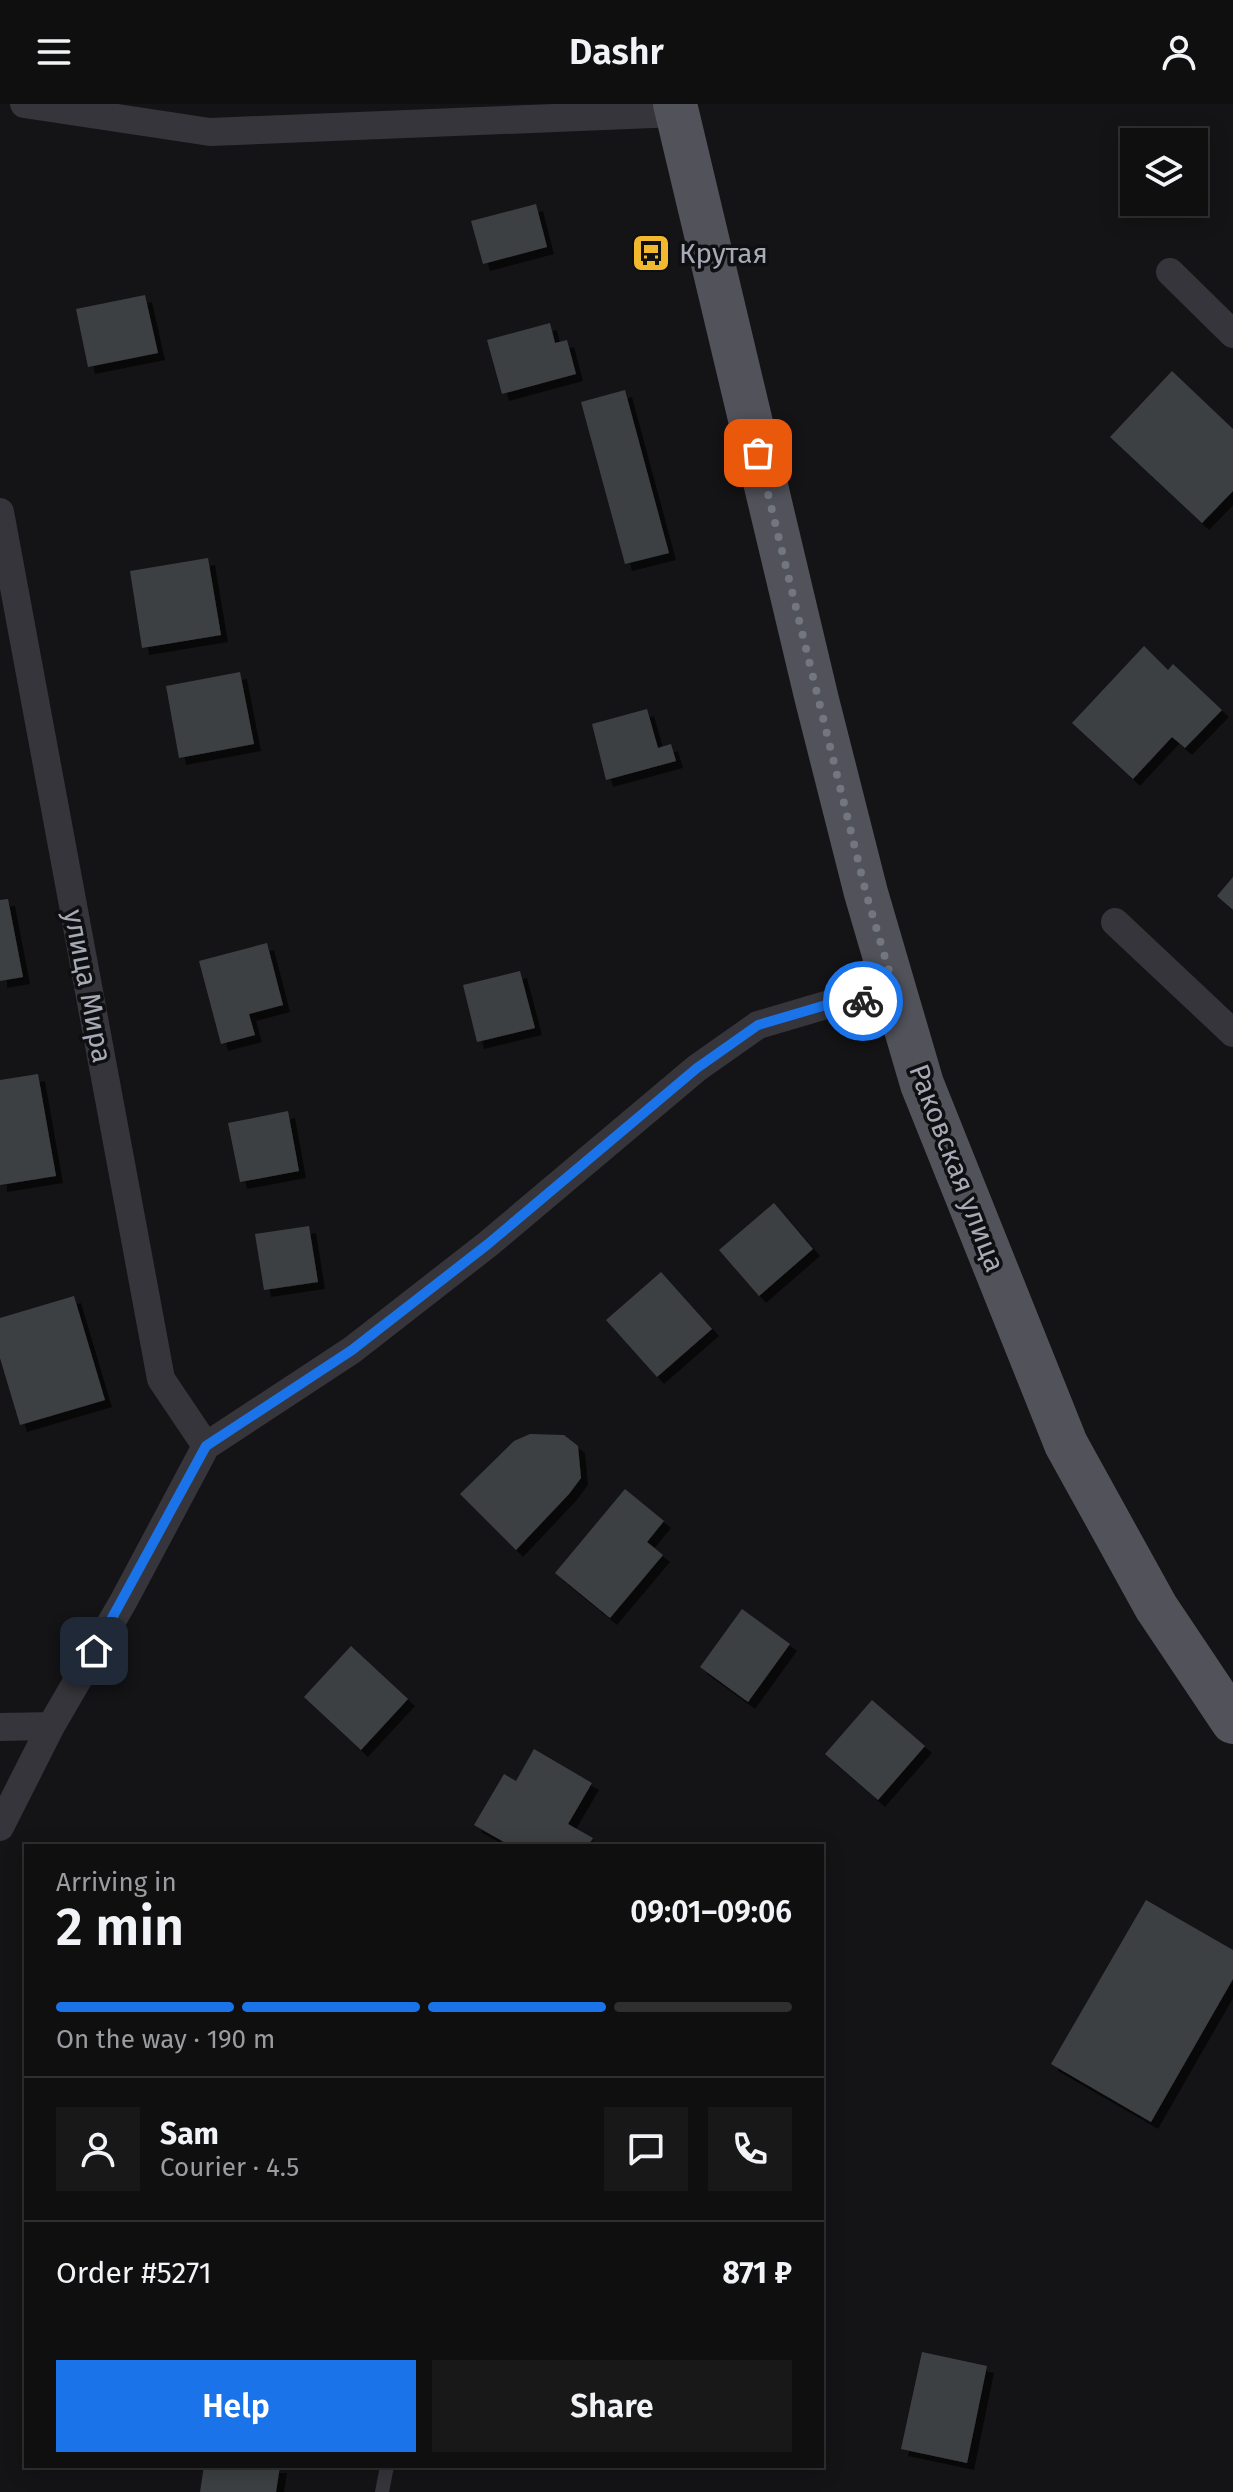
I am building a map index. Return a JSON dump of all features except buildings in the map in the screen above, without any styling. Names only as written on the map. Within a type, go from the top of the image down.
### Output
[{"type":"main road","name":"Раковская улица","points":[[676,108],[817,700],[866,893],[922,1084],[1066,1444],[1156,1607],[1233,1722]]},
{"type":"street","points":[[24,104],[92,109],[210,132],[676,108]]},
{"type":"street","points":[[1170,272],[1233,334]]},
{"type":"street","name":"улица Мира","points":[[0,512],[161,1379],[206,1446]]},
{"type":"street","points":[[1115,922],[1233,1033]]},
{"type":"street","points":[[0,1827],[51,1726],[123,1602],[206,1446],[352,1350],[488,1244],[697,1068],[758,1025],[826,1005],[897,998]]},
{"type":"street","points":[[0,1727],[51,1726]]},
{"type":"lane","points":[[382,2492],[387,2468]]},
{"type":"way so far","points":[[758,453],[866,893],[897,998],[863,1001]]},
{"type":"place","name":"Крутая","points":[[651,253]]},
{"type":"route","points":[[94,1651],[206,1446],[352,1350],[488,1244],[697,1068],[758,1025],[826,1005],[863,1001]]}]
